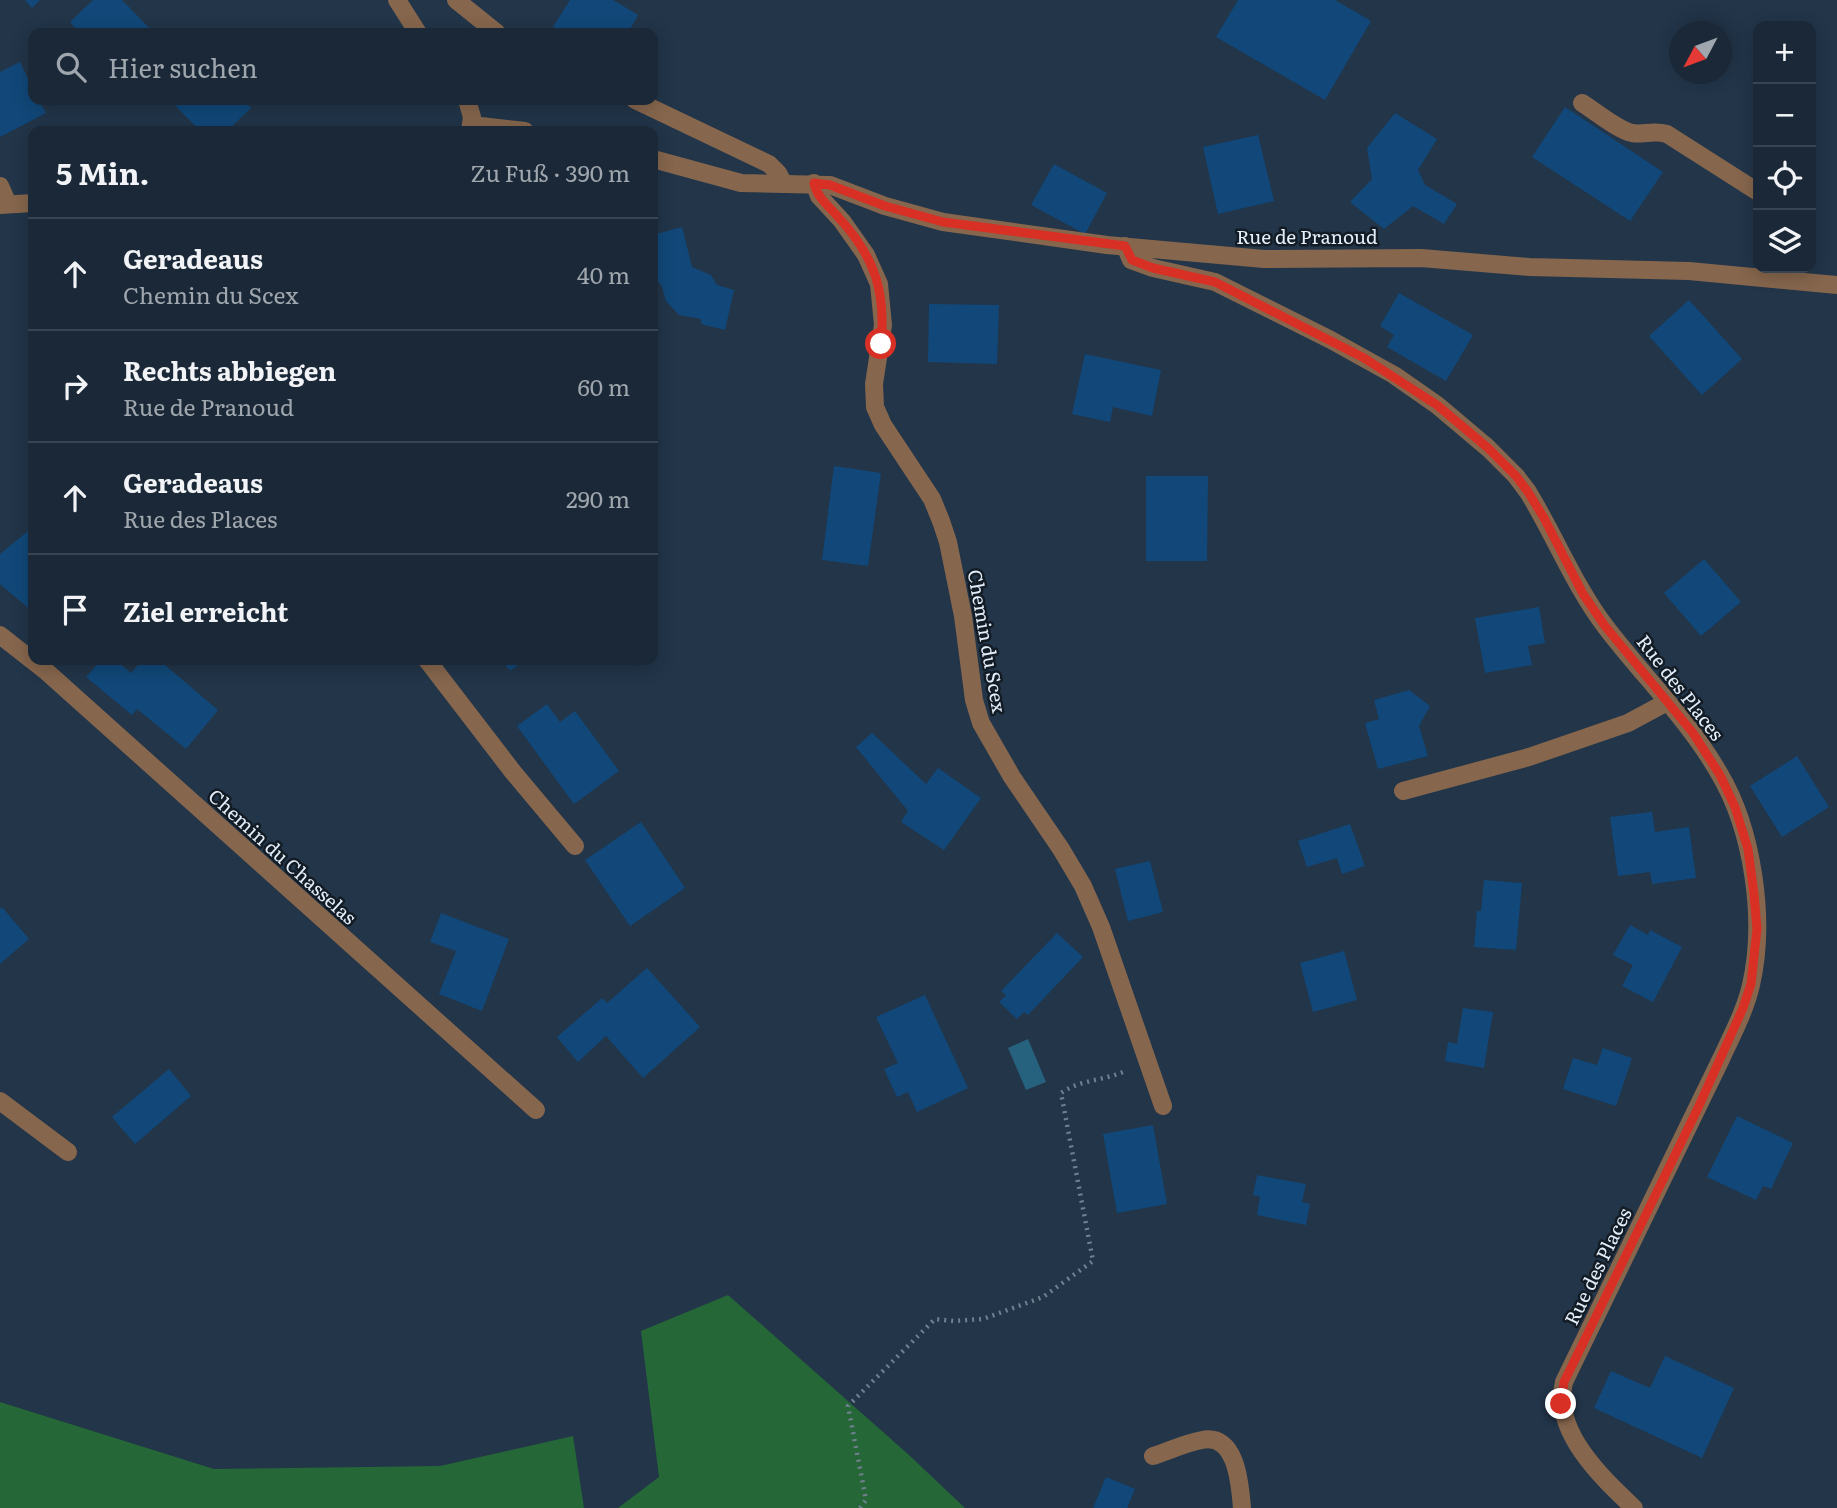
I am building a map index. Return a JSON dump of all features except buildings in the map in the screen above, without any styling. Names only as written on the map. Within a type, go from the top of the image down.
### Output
[{"type":"street","points":[[397,0],[415,28]]},
{"type":"street","points":[[456,0],[491,28]]},
{"type":"street","points":[[1582,103],[1626,131],[1636,134],[1645,131],[1667,134],[1753,189]]},
{"type":"street","points":[[469,105],[471,126]]},
{"type":"street","points":[[645,105],[769,164],[784,184]]},
{"type":"street","name":"Rue de Pranoud","points":[[658,160],[741,183],[830,185],[885,206],[943,222],[1125,246],[1264,259],[1439,258],[1529,267],[1795,274],[1837,285]]},
{"type":"street","name":"Chemin du Scex","points":[[814,183],[819,196],[842,221],[866,255],[879,284],[883,326],[874,384],[875,407],[883,425],[932,499],[942,521],[963,615],[974,700],[981,723],[1012,777],[1083,886],[1101,927],[1163,1106]]},
{"type":"street","points":[[0,186],[4,204],[28,203]]},
{"type":"street","name":"Rue des Places","points":[[1125,246],[1132,260],[1153,268],[1215,282],[1394,375],[1437,405],[1488,448],[1516,476],[1544,518],[1575,579],[1595,611],[1707,754],[1732,800],[1748,849],[1757,929],[1751,984],[1698,1108],[1567,1375],[1562,1392],[1564,1417],[1578,1445],[1634,1508]]},
{"type":"street","name":"Chemin du Chasselas","points":[[0,635],[28,657]]},
{"type":"street","name":"Chemin du Chasselas","points":[[38,665],[536,1110]]},
{"type":"street","points":[[431,665],[498,753],[575,846]]},
{"type":"street","points":[[1403,791],[1529,757],[1628,723],[1667,702]]},
{"type":"street","points":[[0,1101],[68,1152]]},
{"type":"street","points":[[1153,1456],[1204,1439],[1216,1441],[1232,1456],[1239,1476],[1242,1508]]},
{"type":"path","points":[[860,1508],[866,1500],[848,1406],[935,1319],[983,1319],[1043,1297],[1093,1261],[1061,1093],[1074,1084],[1116,1075],[1149,1063]]},
{"type":"green space","points":[[728,1295],[965,1508],[618,1508],[659,1477],[641,1331]]},
{"type":"green space","points":[[0,1402],[214,1469],[440,1466],[573,1436],[584,1508],[0,1508]]},
{"type":"water","points":[[1028,1039],[1046,1082],[1026,1090],[1008,1048]]},
{"type":"route","points":[[881,344],[883,312],[877,276],[842,221],[819,196],[814,183],[830,185],[920,217],[972,228],[1125,246],[1132,260],[1153,268],[1215,282],[1331,340],[1394,375],[1437,405],[1488,448],[1516,476],[1544,518],[1583,594],[1605,626],[1693,733],[1712,762],[1735,807],[1748,849],[1757,929],[1751,984],[1734,1031],[1698,1108],[1564,1382],[1561,1404]]}]
